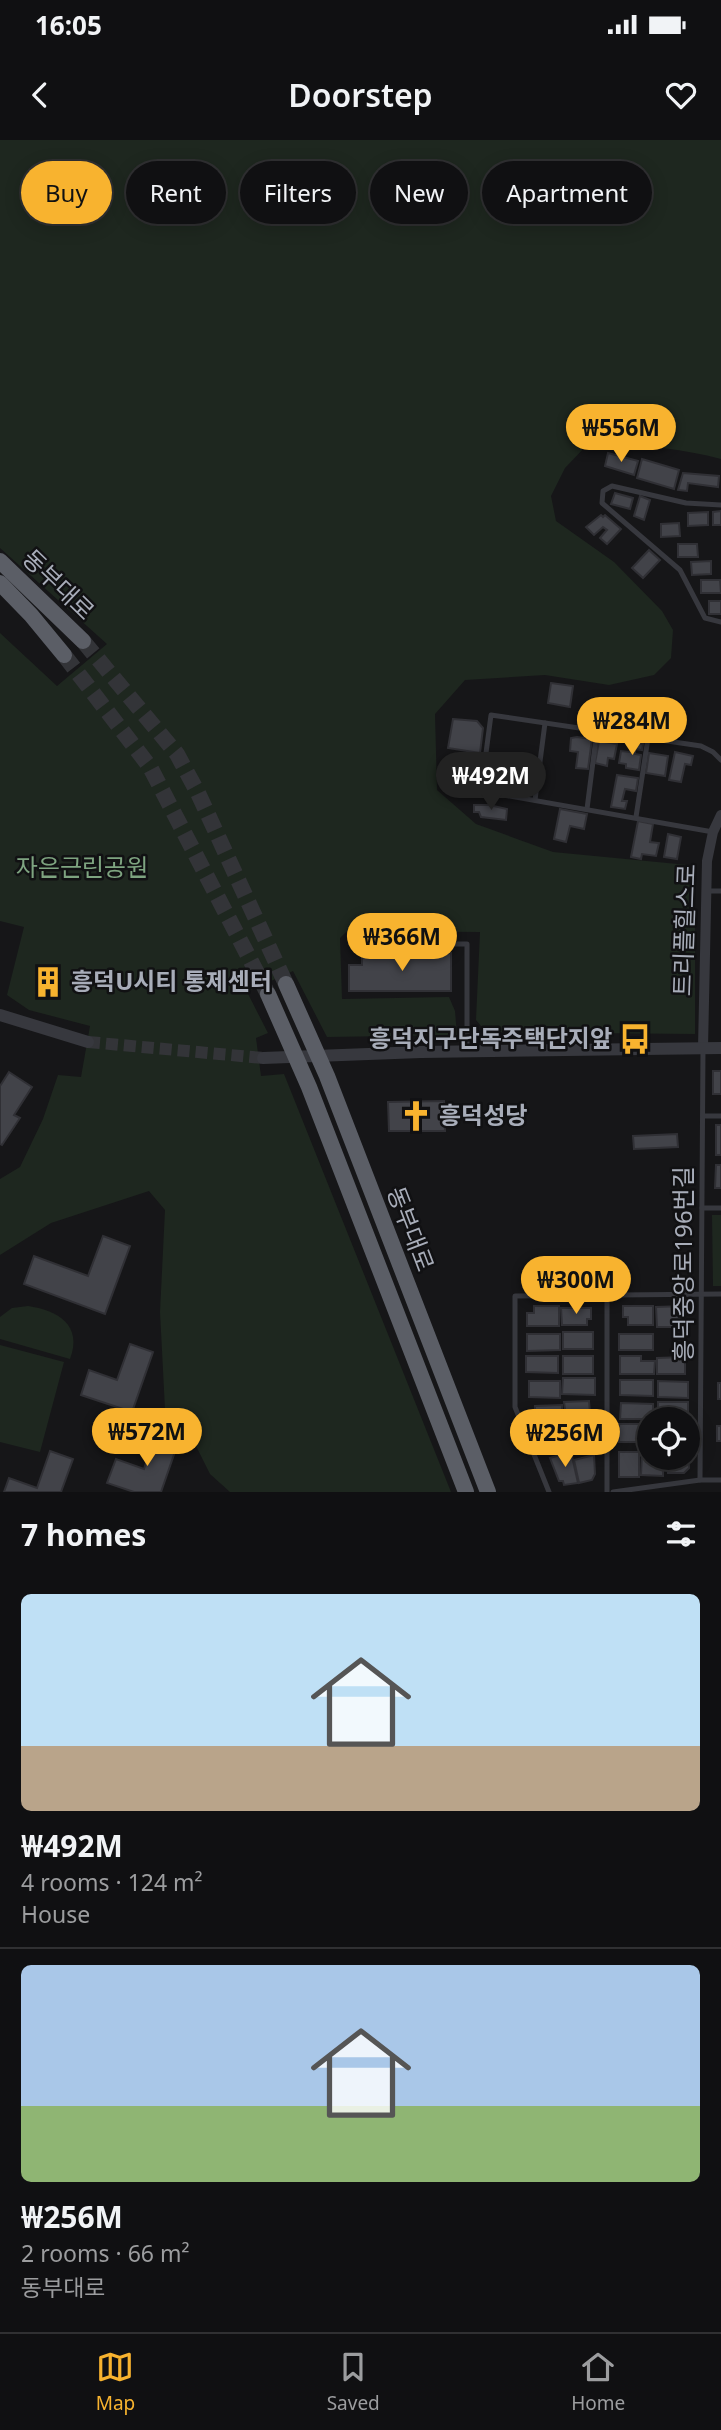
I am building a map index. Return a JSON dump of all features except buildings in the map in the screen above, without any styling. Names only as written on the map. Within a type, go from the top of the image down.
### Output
[{"type":"highway","name":"동부대로","points":[[0,561],[83,641]]},
{"type":"highway","name":"동부대로","points":[[0,583],[64,655]]},
{"type":"highway","name":"동부대로","points":[[286,984],[327,1076],[488,1492]]},
{"type":"highway","name":"동부대로","points":[[268,994],[309,1087],[466,1492]]},
{"type":"street","name":"트리플힐스로","points":[[703,1048],[707,861],[713,832],[721,815]]},
{"type":"street","points":[[0,1015],[88,1042]]},
{"type":"street","points":[[263,1058],[467,1051],[721,1048]]},
{"type":"lane","points":[[721,505],[686,503],[612,486],[603,491],[602,503],[680,570],[705,618],[721,622]]},
{"type":"lane","points":[[713,832],[481,791],[491,715],[701,746],[721,760]]},
{"type":"lane","points":[[535,800],[545,723]]},
{"type":"lane","points":[[587,808],[597,730]]},
{"type":"lane","points":[[636,817],[648,738]]},
{"type":"lane","points":[[705,891],[721,891]]},
{"type":"lane","points":[[351,944],[467,944],[467,1051]]},
{"type":"lane","name":"흥덕중앙로196번길","points":[[700,1480],[703,1048]]},
{"type":"lane","points":[[703,1116],[721,1116]]},
{"type":"lane","points":[[702,1208],[721,1208]]},
{"type":"lane","points":[[548,1492],[515,1407],[515,1296],[721,1294]]},
{"type":"lane","points":[[607,1295],[607,1492]]},
{"type":"lane","points":[[613,1492],[700,1480],[721,1480]]},
{"type":"green space","name":"자은근린공원","points":[[0,140],[721,140],[721,459],[655,447],[587,445],[565,468],[551,496],[556,521],[614,562],[662,611],[673,630],[671,658],[654,675],[609,685],[545,675],[465,680],[435,714],[437,790],[476,824],[553,852],[688,865],[695,915],[695,1034],[486,1032],[476,1020],[480,932],[347,931],[340,938],[342,999],[449,997],[455,1011],[457,1035],[327,1037],[293,971],[247,992],[268,1033],[256,1038],[261,1076],[284,1074],[451,1492],[230,1492],[210,1474],[192,1438],[165,1409],[160,1312],[165,1210],[149,1191],[51,1223],[0,1255],[0,1179],[20,1167],[43,1119],[58,1075],[81,1077],[90,1026],[29,1010],[7,995],[24,927],[0,921],[0,633],[57,686],[107,644],[0,548]]},
{"type":"green space","points":[[712,1215],[721,1215],[721,1286],[713,1286]]},
{"type":"green space","points":[[28,1306],[49,1311],[65,1321],[73,1337],[70,1359],[0,1339],[0,1317],[12,1308]]},
{"type":"green space","points":[[0,1345],[64,1362],[40,1452],[0,1442]]},
{"type":"tunnel","points":[[83,641],[177,754],[198,793],[286,984]]},
{"type":"tunnel","points":[[64,655],[150,767],[268,994]]},
{"type":"tunnel","points":[[88,1042],[263,1058]]},
{"type":"place","name":"흥덕U시티 통제센터","points":[[48,982]]},
{"type":"place","name":"흥덕지구단독주택단지앞","points":[[635,1039]]},
{"type":"place","name":"흥덕성당","points":[[416,1116]]}]
